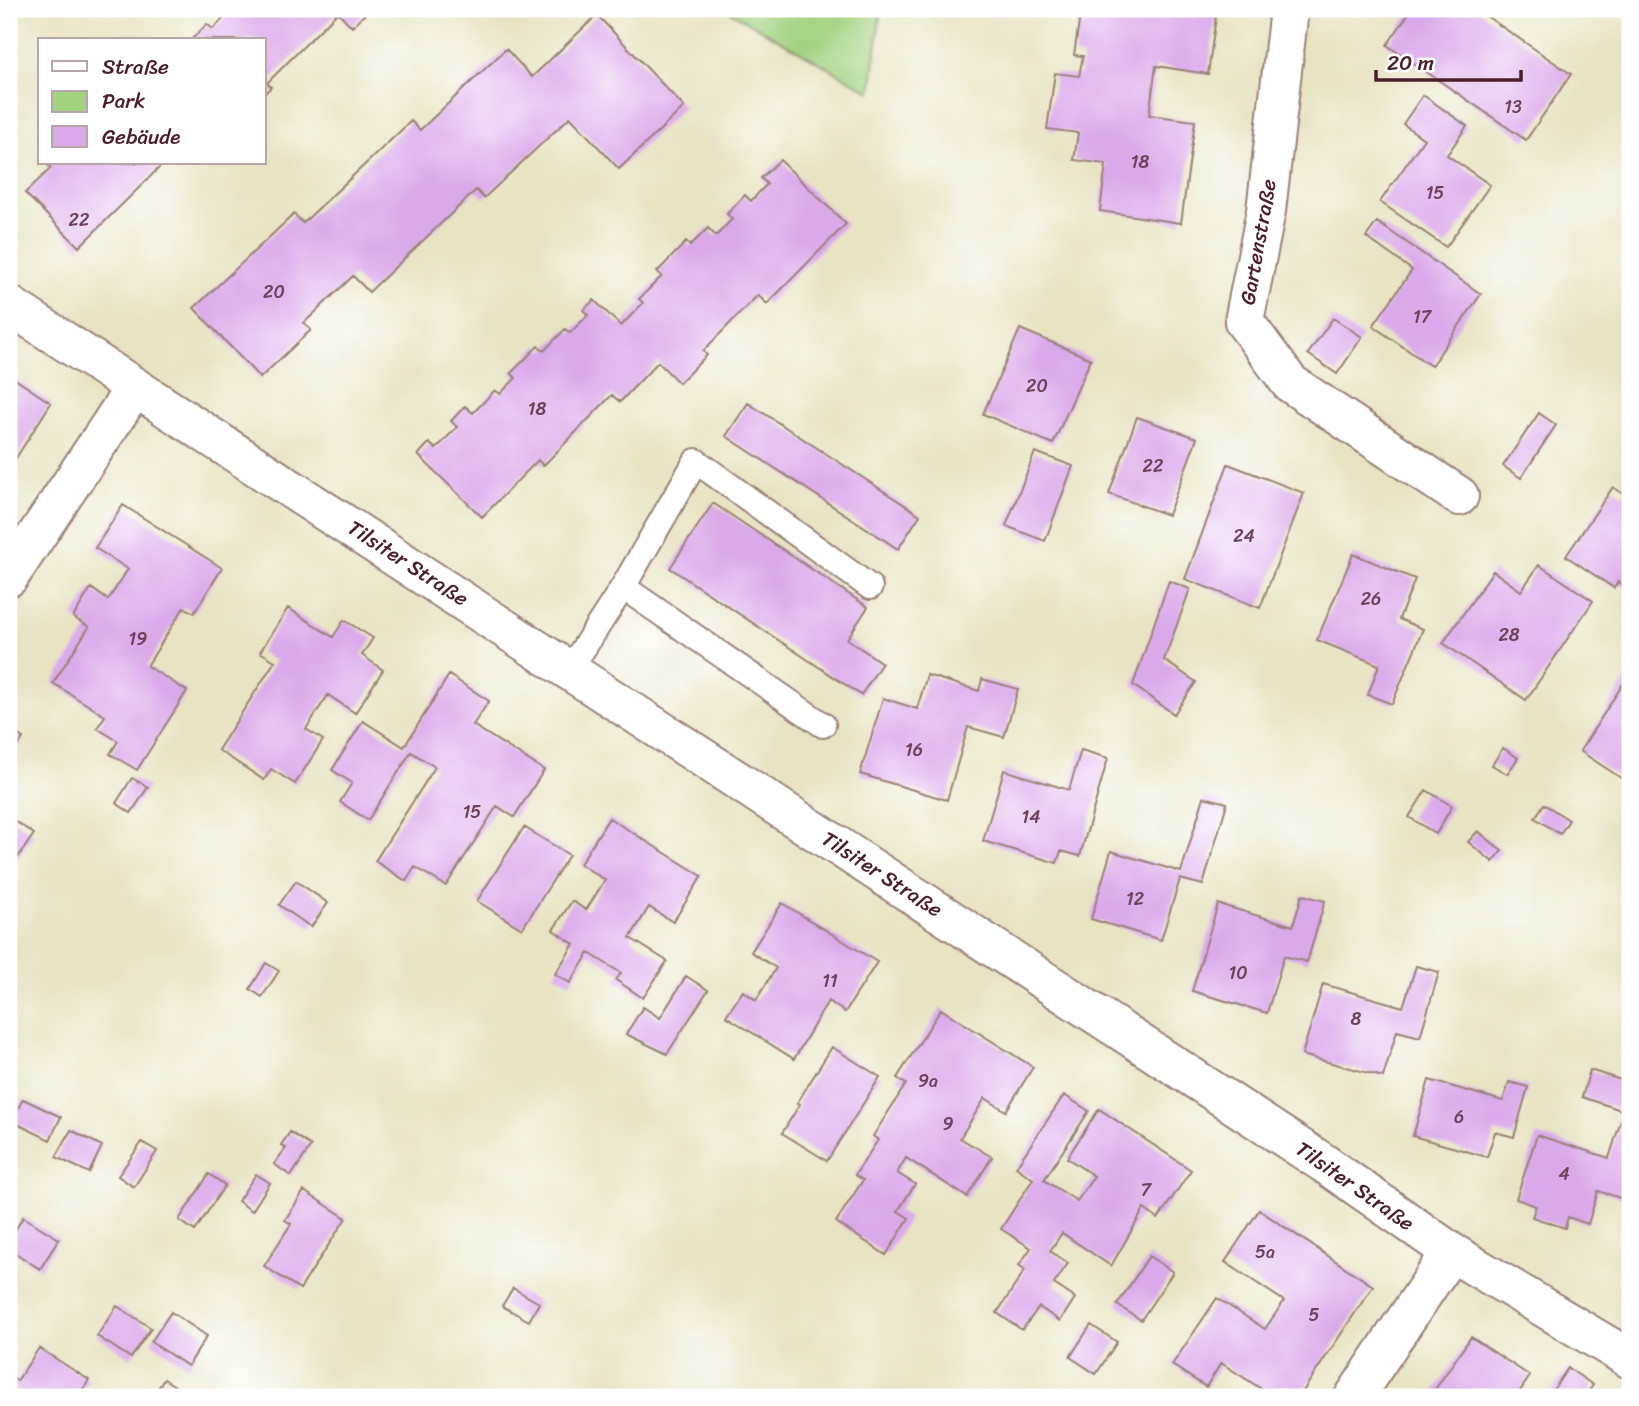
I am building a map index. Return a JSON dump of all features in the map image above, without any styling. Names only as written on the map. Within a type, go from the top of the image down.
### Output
[{"type":"street","name":"Gartenstraße","points":[[1289,9],[1266,211],[1244,321],[1290,383],[1459,496]]},
{"type":"street","name":"Tilsiter Straße","points":[[9,305],[1322,1162],[1451,1252],[1630,1359]]},
{"type":"street","points":[[9,577],[134,389]]},
{"type":"street","points":[[1354,1397],[1451,1252]]},
{"type":"lane","points":[[570,669],[623,587],[696,461],[870,586]]},
{"type":"lane","points":[[623,587],[823,726]]},
{"type":"green space","points":[[725,9],[881,9],[871,92]]},
{"type":"building","points":[[233,9],[370,9],[352,27],[338,12],[267,83],[271,87],[266,92],[266,38],[193,38],[207,24],[213,29]]},
{"type":"building","points":[[1081,9],[1217,9],[1208,74],[1156,66],[1149,115],[1195,121],[1181,223],[1100,211],[1106,164],[1074,160],[1078,133],[1047,129],[1055,73],[1079,76],[1083,56],[1074,55]]},
{"type":"building","points":[[1412,9],[1476,9],[1571,74],[1526,140],[1387,45]]},
{"type":"building","points":[[597,15],[684,107],[619,169],[570,117],[484,198],[476,190],[369,292],[353,276],[304,323],[311,330],[260,378],[194,308],[294,214],[303,223],[411,121],[420,130],[506,49],[532,77]]},
{"type":"building","points":[[1423,95],[1467,126],[1447,155],[1490,185],[1446,247],[1380,202],[1424,139],[1403,124]]},
{"type":"building","points":[[780,160],[846,224],[767,304],[758,295],[703,351],[707,355],[679,383],[658,362],[620,402],[612,395],[543,466],[538,460],[482,517],[418,455],[429,443],[436,449],[457,427],[451,421],[465,406],[473,413],[495,390],[500,394],[516,378],[511,373],[538,346],[544,351],[565,329],[570,333],[588,315],[583,310],[594,300],[621,326],[643,303],[639,299],[662,276],[657,272],[686,242],[690,246],[708,228],[716,236],[732,219],[727,214],[745,195],[751,201],[767,184],[761,178]]},
{"type":"building","points":[[47,164],[163,164],[79,247],[25,193],[51,168]]},
{"type":"building","points":[[1377,222],[1481,294],[1431,366],[1373,326],[1412,270],[1366,237]]},
{"type":"building","points":[[1333,318],[1362,337],[1337,374],[1308,354]]},
{"type":"building","points":[[1020,329],[1091,359],[1053,444],[983,414]]},
{"type":"building","points":[[9,375],[51,403],[9,469]]},
{"type":"building","points":[[748,403],[920,515],[898,549],[726,436]]},
{"type":"building","points":[[1539,413],[1556,425],[1521,478],[1503,466]]},
{"type":"building","points":[[1137,417],[1197,438],[1168,515],[1109,494]]},
{"type":"building","points":[[1035,452],[1073,466],[1045,541],[1006,526]]},
{"type":"building","points":[[1228,464],[1304,493],[1260,608],[1185,579]]},
{"type":"building","points":[[1613,487],[1630,499],[1630,590],[1618,582],[1614,588],[1566,556]]},
{"type":"building","points":[[713,503],[868,607],[847,639],[882,663],[861,695],[670,568]]},
{"type":"building","points":[[123,505],[222,568],[194,613],[184,607],[147,666],[187,691],[137,770],[110,754],[118,741],[97,728],[105,716],[53,683],[89,627],[73,617],[91,588],[108,600],[128,569],[95,548]]},
{"type":"building","points":[[1353,554],[1415,579],[1399,619],[1423,629],[1392,704],[1368,695],[1379,665],[1317,640]]},
{"type":"building","points":[[1539,565],[1593,601],[1526,700],[1443,643],[1493,571],[1521,591]]},
{"type":"building","points":[[1169,581],[1190,589],[1164,660],[1196,682],[1174,714],[1133,685]]},
{"type":"building","points":[[288,608],[333,637],[344,620],[373,638],[362,655],[383,670],[355,713],[328,695],[306,729],[323,740],[295,784],[271,769],[264,780],[218,750],[275,661],[260,652]]},
{"type":"building","points":[[1630,673],[1630,784],[1580,751]]},
{"type":"building","points":[[449,675],[489,701],[473,725],[544,770],[514,817],[497,806],[446,886],[415,867],[406,881],[375,861],[435,767],[411,752],[368,820],[340,802],[352,783],[332,770],[363,721],[404,747]]},
{"type":"building","points":[[927,675],[979,691],[982,679],[1018,689],[1004,737],[968,727],[947,800],[860,774],[883,698],[917,709]]},
{"type":"building","points":[[9,729],[23,738],[9,760]]},
{"type":"building","points":[[1503,748],[1518,758],[1507,774],[1492,765]]},
{"type":"building","points":[[1081,750],[1108,758],[1080,856],[1061,851],[1057,863],[983,841],[1004,770],[1069,790]]},
{"type":"building","points":[[132,778],[148,787],[131,813],[116,803]]},
{"type":"building","points":[[1426,790],[1452,806],[1436,834],[1409,817]]},
{"type":"building","points":[[1204,797],[1227,803],[1203,885],[1180,879],[1161,940],[1091,919],[1111,851],[1181,872]]},
{"type":"building","points":[[1544,804],[1569,820],[1560,834],[1535,818]]},
{"type":"building","points":[[9,817],[34,834],[9,870]]},
{"type":"building","points":[[609,818],[702,876],[673,922],[649,907],[630,938],[667,961],[643,998],[616,980],[621,973],[589,953],[570,983],[555,974],[574,944],[553,930],[572,901],[586,910],[605,880],[580,864]]},
{"type":"building","points":[[524,827],[569,855],[522,929],[477,901]]},
{"type":"building","points":[[1478,831],[1502,851],[1493,862],[1468,842]]},
{"type":"building","points":[[296,881],[328,903],[311,927],[279,905]]},
{"type":"building","points":[[1302,895],[1325,901],[1307,962],[1284,956],[1267,1013],[1192,991],[1218,904],[1293,926]]},
{"type":"building","points":[[782,903],[877,962],[845,1012],[828,1001],[794,1059],[726,1016],[743,991],[756,1000],[776,968],[751,952]]},
{"type":"building","points":[[266,963],[279,971],[262,997],[250,989]]},
{"type":"building","points":[[1416,966],[1439,972],[1420,1037],[1397,1031],[1383,1077],[1302,1055],[1323,984],[1403,1007]]},
{"type":"building","points":[[686,976],[708,990],[667,1054],[626,1034],[643,1007],[660,1018]]},
{"type":"building","points":[[941,1009],[1033,1067],[1006,1111],[985,1098],[960,1138],[992,1157],[967,1197],[906,1158],[897,1173],[915,1184],[898,1211],[909,1218],[886,1255],[836,1222],[863,1180],[855,1175],[878,1140],[873,1136],[906,1084],[897,1078]]},
{"type":"building","points":[[832,1047],[880,1077],[827,1161],[782,1133],[800,1104],[797,1103]]},
{"type":"building","points":[[1590,1070],[1630,1083],[1630,1201],[1598,1191],[1588,1224],[1568,1217],[1565,1228],[1532,1217],[1536,1206],[1516,1199],[1537,1135],[1609,1158],[1624,1111],[1582,1097]]},
{"type":"building","points":[[1429,1080],[1503,1101],[1509,1082],[1528,1087],[1514,1137],[1495,1132],[1487,1157],[1413,1136]]},
{"type":"building","points":[[1064,1095],[1089,1111],[1044,1180],[1077,1201],[1094,1176],[1067,1158],[1099,1109],[1191,1170],[1158,1219],[1144,1209],[1111,1266],[1062,1233],[1050,1251],[1068,1263],[1054,1284],[1075,1298],[1060,1321],[1039,1307],[1022,1330],[997,1313],[1025,1270],[1019,1265],[1031,1248],[1001,1229],[1033,1179],[1016,1167]]},
{"type":"building","points":[[23,1099],[61,1117],[50,1140],[11,1121]]},
{"type":"building","points":[[71,1130],[102,1146],[89,1173],[56,1157]]},
{"type":"building","points":[[290,1132],[311,1146],[291,1176],[274,1164],[286,1148],[281,1145]]},
{"type":"building","points":[[142,1142],[157,1151],[134,1187],[118,1176]]},
{"type":"building","points":[[209,1174],[225,1185],[195,1231],[179,1220]]},
{"type":"building","points":[[256,1174],[270,1183],[252,1211],[238,1201]]},
{"type":"building","points":[[304,1191],[346,1218],[300,1289],[264,1266],[291,1224],[285,1220]]},
{"type":"building","points":[[1259,1210],[1373,1286],[1299,1397],[1274,1397],[1221,1363],[1206,1387],[1172,1365],[1217,1298],[1265,1329],[1284,1301],[1225,1262]]},
{"type":"building","points":[[23,1217],[59,1239],[40,1269],[9,1249],[9,1241]]},
{"type":"building","points":[[1149,1256],[1173,1272],[1141,1320],[1117,1305]]},
{"type":"building","points":[[513,1288],[539,1303],[529,1321],[502,1306]]},
{"type":"building","points":[[117,1306],[151,1328],[131,1358],[97,1336]]},
{"type":"building","points":[[171,1312],[207,1336],[188,1366],[151,1342]]},
{"type":"building","points":[[1091,1325],[1117,1342],[1096,1374],[1070,1357]]},
{"type":"building","points":[[1471,1337],[1530,1376],[1516,1397],[1437,1397],[1439,1394],[1434,1391]]},
{"type":"building","points":[[39,1348],[89,1380],[78,1397],[9,1397],[9,1376],[17,1381]]},
{"type":"building","points":[[1568,1368],[1593,1385],[1585,1397],[1548,1397]]},
{"type":"building","points":[[164,1379],[192,1397],[152,1397]]}]
